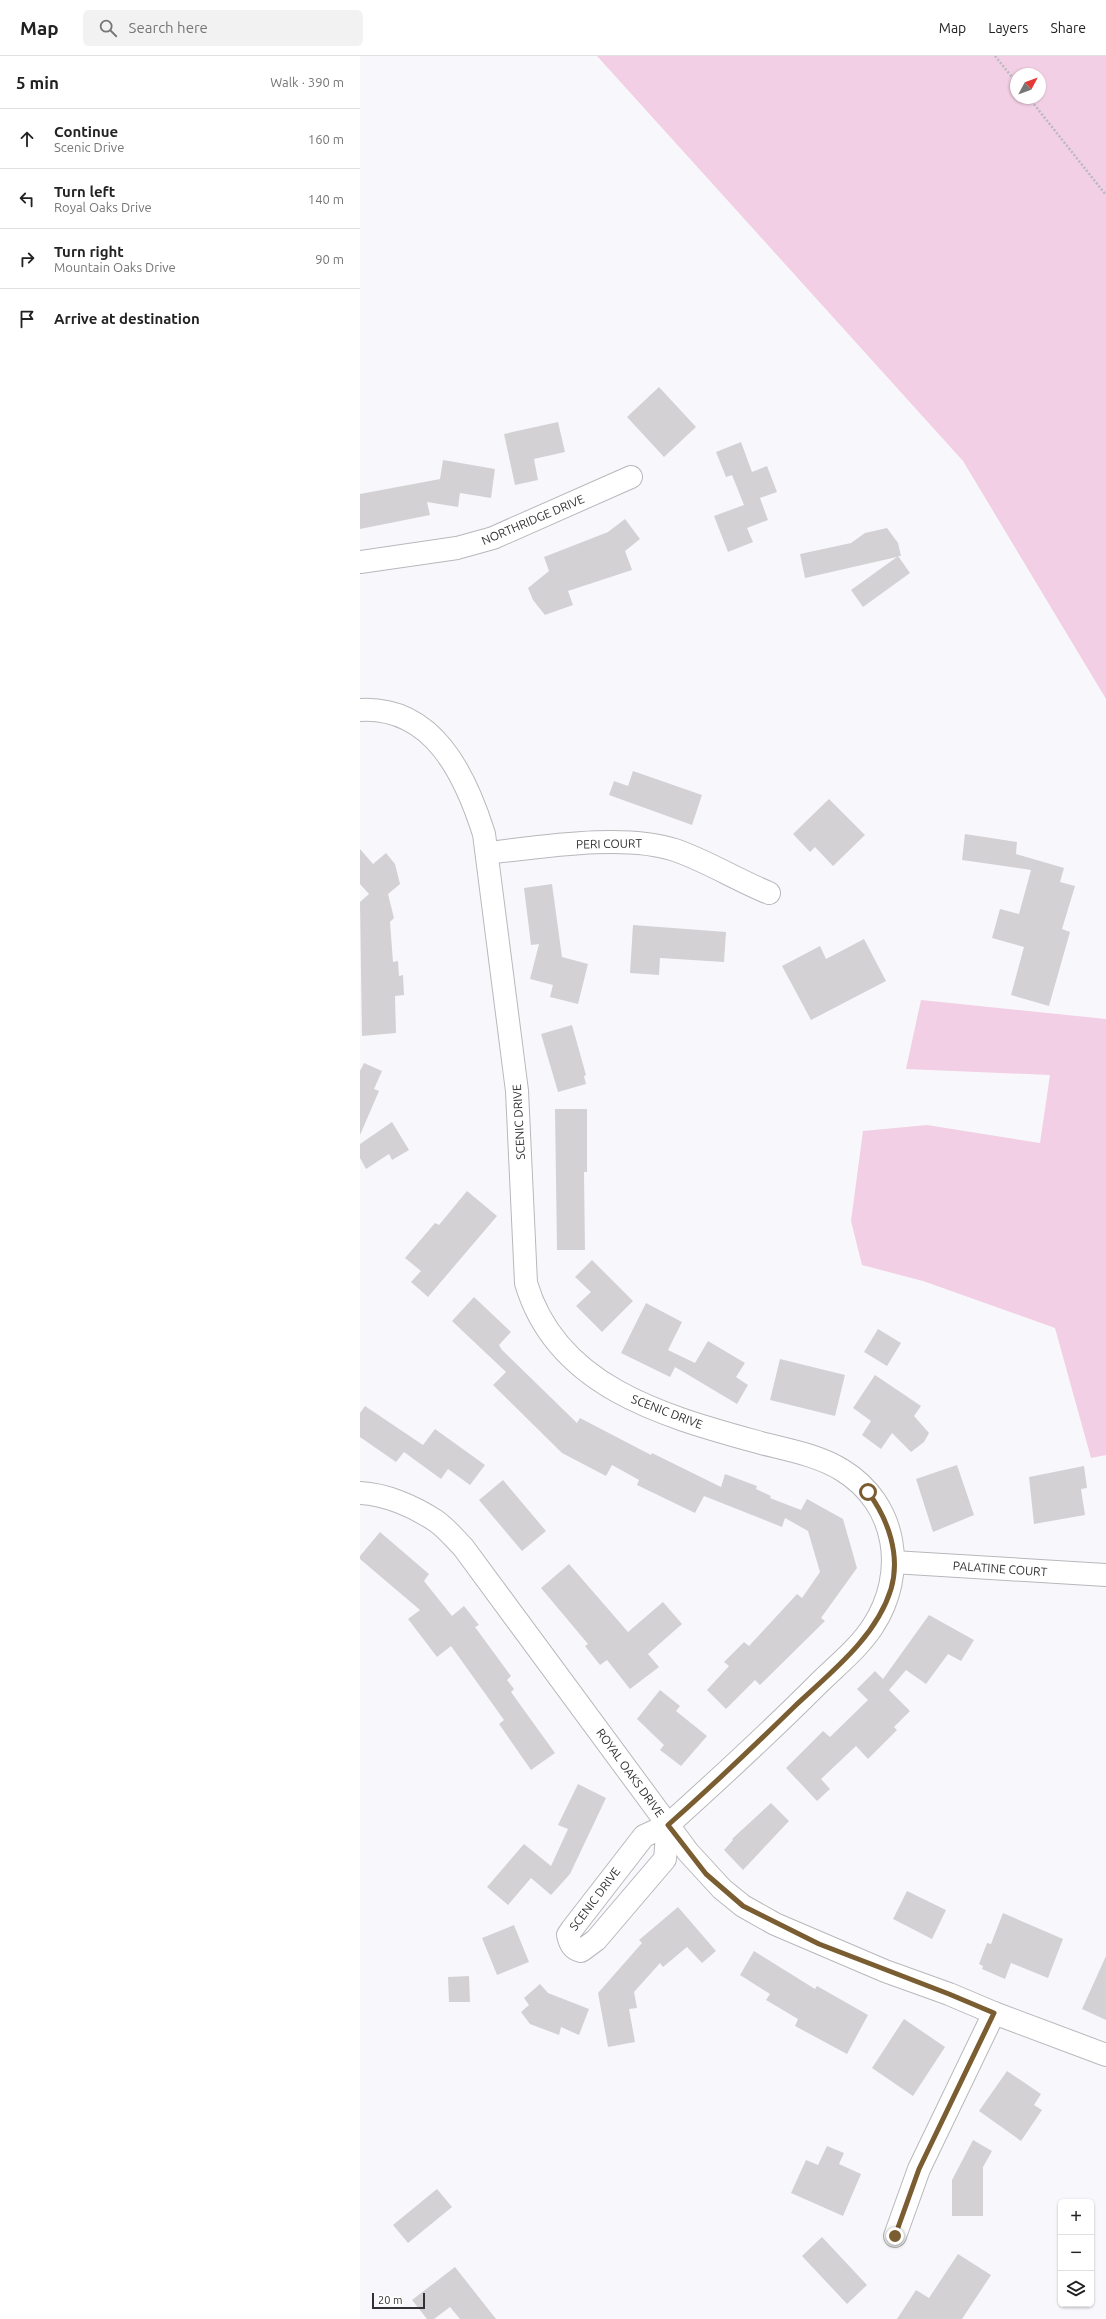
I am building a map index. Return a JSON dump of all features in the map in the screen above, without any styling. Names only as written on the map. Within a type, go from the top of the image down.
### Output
[{"type":"street","name":"NORTHRIDGE DRIVE","points":[[360,562],[457,548],[494,538],[631,477]]},
{"type":"street","name":"SCENIC DRIVE","points":[[360,710],[386,711],[403,716],[429,734],[439,744],[452,762],[472,797],[487,853],[518,1091],[526,1283],[531,1301],[547,1327],[560,1344],[596,1379],[638,1403],[686,1422],[817,1458],[842,1470],[855,1479],[868,1492],[886,1520],[890,1534],[894,1577],[885,1605],[872,1629],[738,1762],[668,1825],[644,1836],[568,1935],[570,1943],[575,1950],[581,1951],[596,1940],[665,1859],[668,1825]]},
{"type":"street","name":"PERI COURT","points":[[487,853],[551,846],[639,842],[675,850],[769,893]]},
{"type":"street","name":"ROYAL OAKS DRIVE","points":[[360,1493],[369,1493],[410,1507],[436,1521],[464,1547],[668,1825],[706,1874],[743,1906],[819,1944],[994,2013],[1106,2055]]},
{"type":"street","name":"PALATINE COURT","points":[[893,1562],[1106,1575]]},
{"type":"street","points":[[895,2236],[919,2169],[994,2013]]},
{"type":"path","points":[[995,56],[1010,75]]},
{"type":"path","points":[[1034,104],[1106,195]]},
{"type":"shaded area","points":[[597,56],[1106,56],[1106,699],[963,461]]},
{"type":"shaded area","points":[[921,1000],[1106,1019],[1106,1455],[1091,1458],[1055,1328],[923,1281],[862,1265],[851,1221],[863,1131],[927,1125],[1040,1143],[1050,1075],[906,1069]]},
{"type":"building","points":[[659,387],[696,427],[664,457],[627,417]]},
{"type":"building","points":[[558,422],[565,452],[534,459],[538,480],[515,485],[504,434]]},
{"type":"building","points":[[741,442],[752,472],[767,466],[777,492],[760,498],[768,520],[747,528],[753,542],[728,552],[714,516],[744,505],[732,475],[726,477],[716,452]]},
{"type":"building","points":[[443,460],[495,469],[491,498],[460,493],[458,507],[427,502],[430,515],[360,529],[360,494],[440,479]]},
{"type":"building","points":[[625,519],[640,539],[625,551],[632,570],[568,591],[573,605],[545,615],[533,600],[528,588],[549,571],[544,557],[608,532]]},
{"type":"building","points":[[887,528],[898,543],[901,556],[898,556],[910,573],[863,607],[851,590],[897,557],[805,578],[800,554],[851,543],[865,533]]},
{"type":"building","points":[[633,771],[702,795],[692,825],[609,795],[614,781],[628,786]]},
{"type":"building","points":[[829,799],[865,835],[833,866],[815,847],[810,852],[793,834]]},
{"type":"building","points":[[965,834],[1017,842],[1016,854],[1064,868],[1060,882],[1075,886],[1062,929],[1070,932],[1049,1006],[1011,995],[1024,947],[992,938],[1000,909],[1019,914],[1031,870],[962,860]]},
{"type":"building","points":[[360,849],[373,864],[386,853],[395,864],[400,884],[388,894],[394,918],[390,922],[393,962],[398,961],[399,976],[403,975],[404,995],[395,996],[396,1033],[362,1036],[360,902],[369,894],[360,884]]},
{"type":"building","points":[[552,884],[562,957],[588,964],[578,1004],[550,997],[553,985],[530,979],[539,944],[531,945],[524,888]]},
{"type":"building","points":[[633,925],[726,932],[724,962],[660,958],[659,975],[630,973]]},
{"type":"building","points":[[864,939],[886,981],[811,1020],[782,966],[820,946],[826,959]]},
{"type":"building","points":[[572,1025],[586,1075],[584,1076],[586,1084],[558,1092],[541,1034]]},
{"type":"building","points":[[364,1063],[382,1071],[374,1089],[379,1091],[360,1135],[360,1071]]},
{"type":"building","points":[[555,1109],[587,1109],[587,1172],[584,1172],[585,1250],[557,1250]]},
{"type":"building","points":[[392,1122],[409,1150],[392,1160],[389,1154],[366,1169],[360,1158],[360,1144]]},
{"type":"building","points":[[467,1191],[497,1216],[428,1297],[411,1282],[421,1271],[405,1258],[435,1223],[439,1225]]},
{"type":"building","points":[[592,1260],[633,1301],[602,1332],[576,1306],[591,1292],[575,1277]]},
{"type":"building","points":[[474,1297],[511,1332],[499,1345],[502,1350],[577,1423],[580,1418],[651,1455],[652,1453],[721,1487],[725,1474],[757,1486],[756,1489],[771,1496],[770,1498],[801,1510],[807,1499],[843,1519],[857,1568],[821,1618],[825,1621],[760,1685],[755,1680],[726,1709],[707,1690],[729,1666],[724,1662],[744,1642],[749,1646],[797,1594],[802,1598],[820,1572],[808,1531],[785,1518],[782,1527],[704,1496],[695,1513],[637,1485],[639,1480],[612,1465],[606,1476],[562,1453],[493,1385],[506,1372],[452,1321]]},
{"type":"building","points":[[646,1303],[682,1322],[668,1350],[695,1363],[708,1341],[745,1363],[736,1377],[748,1385],[737,1404],[675,1367],[670,1377],[621,1353]]},
{"type":"building","points":[[878,1329],[901,1343],[887,1366],[864,1352]]},
{"type":"building","points":[[780,1359],[845,1375],[835,1416],[770,1400]]},
{"type":"building","points":[[875,1375],[921,1406],[914,1416],[929,1433],[924,1442],[911,1452],[892,1433],[881,1449],[862,1435],[871,1421],[853,1408]]},
{"type":"building","points":[[365,1406],[423,1445],[435,1429],[485,1465],[470,1485],[448,1469],[441,1479],[404,1452],[396,1462],[360,1437],[360,1413]]},
{"type":"building","points":[[957,1465],[974,1515],[933,1532],[916,1479]]},
{"type":"building","points":[[1084,1466],[1087,1488],[1081,1489],[1085,1515],[1034,1524],[1029,1477]]},
{"type":"building","points":[[503,1480],[546,1531],[522,1551],[479,1500]]},
{"type":"building","points":[[380,1532],[429,1574],[424,1581],[452,1616],[464,1606],[479,1625],[475,1627],[511,1676],[507,1680],[514,1689],[511,1692],[555,1753],[531,1770],[499,1724],[504,1720],[451,1646],[437,1657],[408,1619],[420,1610],[360,1559],[360,1556]]},
{"type":"building","points":[[569,1564],[628,1632],[663,1602],[682,1624],[648,1654],[659,1667],[630,1689],[607,1660],[600,1665],[585,1646],[588,1644],[541,1588]]},
{"type":"building","points":[[929,1615],[974,1640],[961,1661],[948,1654],[926,1684],[906,1670],[889,1690],[910,1711],[894,1727],[897,1730],[868,1759],[856,1746],[821,1779],[830,1789],[817,1801],[786,1768],[823,1731],[830,1737],[868,1700],[857,1689],[875,1671],[883,1679]]},
{"type":"building","points":[[660,1690],[680,1706],[676,1711],[707,1736],[681,1766],[660,1750],[664,1745],[637,1719]]},
{"type":"building","points":[[578,1784],[606,1798],[570,1874],[551,1895],[531,1878],[508,1905],[487,1887],[524,1844],[551,1866],[568,1829],[558,1825]]},
{"type":"building","points":[[771,1803],[789,1821],[743,1870],[724,1850],[733,1840],[732,1839]]},
{"type":"building","points":[[907,1891],[946,1910],[932,1939],[893,1919]]},
{"type":"building","points":[[678,1907],[716,1951],[702,1963],[687,1947],[663,1967],[660,1963],[634,1992],[637,2008],[629,2009],[635,2042],[608,2047],[598,1993],[642,1943],[639,1940]]},
{"type":"building","points":[[1003,1913],[1063,1939],[1048,1978],[1011,1963],[1005,1979],[982,1969],[983,1966],[979,1964],[987,1943],[991,1944]]},
{"type":"building","points":[[514,1925],[529,1962],[497,1975],[482,1938]]},
{"type":"building","points":[[754,1951],[815,1989],[817,1986],[868,2015],[847,2054],[795,2026],[798,2019],[766,2000],[770,1994],[740,1975]]},
{"type":"building","points":[[1106,1956],[1106,2020],[1082,2009]]},
{"type":"building","points":[[469,1976],[470,2002],[449,2002],[448,1977]]},
{"type":"building","points":[[540,1984],[548,1993],[589,2009],[579,2035],[561,2027],[559,2035],[530,2024],[521,2012],[529,2005],[524,1998]]},
{"type":"building","points":[[904,2019],[945,2047],[913,2096],[872,2068]]},
{"type":"building","points":[[1007,2071],[1041,2094],[1034,2105],[1042,2110],[1021,2141],[979,2111]]},
{"type":"building","points":[[973,2140],[992,2151],[983,2167],[983,2216],[952,2216],[952,2180]]},
{"type":"building","points":[[827,2146],[844,2153],[839,2164],[861,2174],[843,2216],[791,2193],[806,2160],[818,2165]]},
{"type":"building","points":[[437,2189],[452,2207],[408,2243],[393,2225]]},
{"type":"building","points":[[822,2237],[867,2285],[847,2304],[802,2256]]},
{"type":"building","points":[[958,2254],[991,2275],[962,2319],[897,2319],[916,2290],[929,2298]]},
{"type":"building","points":[[455,2267],[496,2319],[460,2319],[450,2307],[434,2319],[427,2319],[412,2300]]},
{"type":"route","points":[[868,1492],[886,1520],[893,1549],[894,1569],[894,1577],[885,1605],[872,1629],[738,1762],[668,1825],[706,1874],[743,1906],[775,1924],[819,1944],[994,2013],[919,2169],[895,2236]]}]
